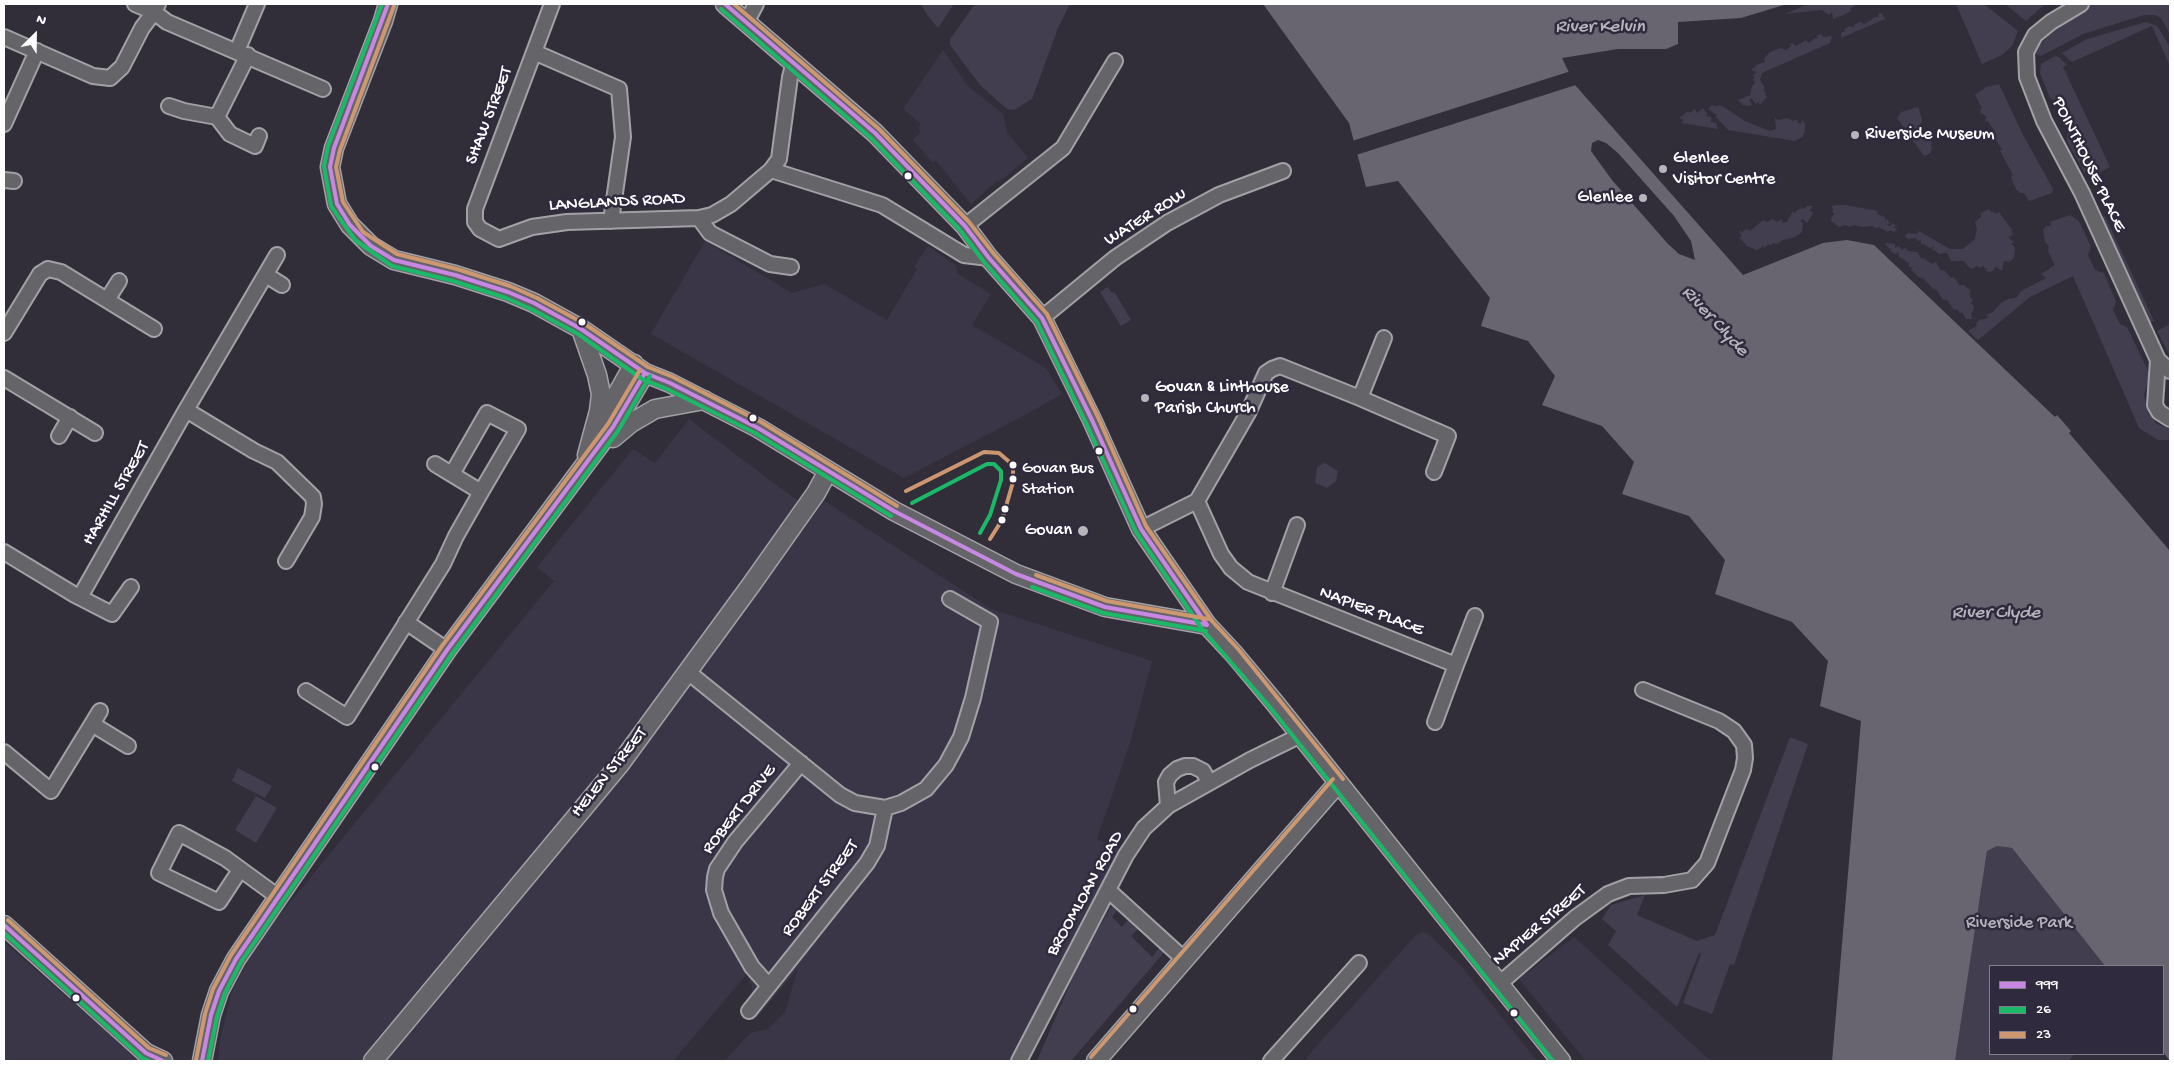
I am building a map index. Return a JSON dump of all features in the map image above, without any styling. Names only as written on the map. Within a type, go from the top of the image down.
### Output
[{"type":"street","points":[[135,4],[156,8],[167,22],[323,89]]},
{"type":"street","points":[[217,117],[242,53],[257,4]]},
{"type":"street","points":[[388,4],[334,148],[330,167],[337,204],[359,236],[394,260],[455,275],[508,292],[534,303],[581,329],[639,368],[758,428],[894,511],[1034,581],[1105,607],[1207,625]]},
{"type":"street","name":"SHAW STREET","points":[[491,236],[480,230],[476,222],[475,209],[552,4]]},
{"type":"street","points":[[725,4],[748,21],[875,133],[965,226],[989,258],[1042,318],[1092,420],[1140,529],[1207,625],[1234,654],[1301,735],[1498,985],[1561,1061]]},
{"type":"street","points":[[748,21],[756,4]]},
{"type":"street","name":"POINTHOUSE PLACE","points":[[2081,4],[2051,22],[2035,35],[2026,52],[2027,77],[2044,121],[2082,193],[2158,360],[2170,371]]},
{"type":"street","points":[[4,36],[92,76],[110,78],[122,67],[142,28],[156,8]]},
{"type":"street","points":[[4,124],[37,51]]},
{"type":"street","points":[[534,52],[619,89],[623,137],[611,221]]},
{"type":"street","points":[[965,226],[1063,148],[1115,61]]},
{"type":"street","points":[[699,218],[712,215],[731,204],[772,170],[779,159],[790,77],[794,62]]},
{"type":"street","points":[[169,106],[184,111],[217,117],[230,134],[255,146],[259,136]]},
{"type":"street","points":[[772,170],[882,205],[964,255],[989,258]]},
{"type":"street","name":"WATER ROW","points":[[1042,318],[1115,258],[1167,222],[1219,195],[1283,171]]},
{"type":"street","name":"LANGLANDS ROAD","points":[[491,236],[500,238],[532,228],[567,222],[699,218],[710,233],[770,264],[791,267]]},
{"type":"street","name":"HARHILL STREET","points":[[80,597],[277,254]]},
{"type":"street","points":[[4,333],[40,274],[48,270],[61,272],[154,328]]},
{"type":"street","points":[[266,275],[282,285]]},
{"type":"street","points":[[107,300],[119,281]]},
{"type":"street","points":[[581,329],[597,375],[601,394],[597,419],[584,465]]},
{"type":"street","points":[[1360,398],[1384,338]]},
{"type":"street","name":"POINTHOUSE PLACE","points":[[2158,360],[2155,406],[2159,412],[2170,419]]},
{"type":"street","points":[[1140,529],[1196,501],[1248,412],[1266,373],[1272,368],[1280,366],[1448,436],[1434,472]]},
{"type":"street","points":[[202,1061],[211,1015],[219,991],[236,959],[277,896],[447,650],[613,427],[639,368]]},
{"type":"street","points":[[4,378],[94,433]]},
{"type":"street","points":[[584,465],[623,429],[640,417],[655,409],[704,400]]},
{"type":"street","points":[[186,410],[254,451],[277,462],[313,497],[312,517],[286,561]]},
{"type":"street","points":[[306,692],[346,717],[444,564],[456,536],[518,429],[487,413],[452,474]]},
{"type":"street","points":[[59,436],[70,417]]},
{"type":"street","points":[[435,464],[481,492]]},
{"type":"street","name":"HELEN STREET","points":[[373,1061],[620,764],[816,493],[828,471]]},
{"type":"street","name":"NAPIER PLACE","points":[[1196,501],[1221,554],[1231,568],[1248,582],[1456,665]]},
{"type":"street","points":[[1272,593],[1297,526]]},
{"type":"street","points":[[4,552],[112,614],[131,587]]},
{"type":"street","points":[[885,808],[901,803],[926,789],[931,784],[955,749],[966,724],[990,622],[950,599]]},
{"type":"street","points":[[1435,722],[1475,616]]},
{"type":"street","points":[[406,622],[447,650]]},
{"type":"street","name":"ROBERT DRIVE","points":[[688,672],[826,785],[855,803],[885,808]]},
{"type":"street","name":"NAPIER STREET","points":[[1498,985],[1575,918],[1608,894],[1629,886],[1664,885],[1692,880],[1707,864],[1743,770],[1745,758],[1744,745],[1734,731],[1719,721],[1643,690]]},
{"type":"street","points":[[4,752],[51,791],[100,711]]},
{"type":"street","points":[[92,724],[128,746]]},
{"type":"street","name":"BROOMLOAN ROAD","points":[[1019,1061],[1126,855],[1144,828],[1168,806],[1250,760],[1301,735]]},
{"type":"street","name":"ROBERT DRIVE","points":[[769,986],[752,967],[721,913],[714,890],[715,877],[717,869],[735,842],[801,763]]},
{"type":"street","points":[[1168,806],[1166,782],[1177,769],[1193,766],[1202,771],[1209,782]]},
{"type":"street","points":[[1096,1061],[1338,783]]},
{"type":"street","name":"ROBERT STREET","points":[[749,1011],[867,863],[877,846],[885,808]]},
{"type":"street","points":[[240,870],[219,902],[159,873],[179,833],[225,858],[277,896]]},
{"type":"street","points":[[1108,890],[1185,960]]},
{"type":"street","points":[[4,925],[146,1053],[163,1061]]},
{"type":"street","points":[[1271,1061],[1359,963]]},
{"type":"shaded area","points":[[943,50],[968,86],[1003,114],[1007,132],[1028,158],[999,182],[997,181],[971,204],[936,161],[933,163],[913,140],[920,133],[919,127],[921,124],[903,109]]},
{"type":"shaded area","points":[[705,241],[792,293],[824,284],[887,320],[917,269],[914,267],[928,246],[956,266],[958,274],[991,294],[972,325],[1046,368],[1062,394],[904,478],[651,334]]},
{"type":"shaded area","points":[[689,419],[807,508],[823,500],[991,609],[1152,661],[1130,743],[1097,839],[1123,850],[1095,895],[1011,1061],[725,1061],[750,1033],[768,1029],[785,1012],[798,968],[755,1020],[752,1020],[742,1008],[752,993],[752,987],[747,974],[673,1061],[218,1061],[220,1039],[232,991],[259,940],[554,581],[537,567],[633,449],[655,463]]},
{"type":"shaded area","points":[[1423,932],[1429,935],[1462,967],[1537,1061],[1310,1061],[1306,1058],[1415,936]]},
{"type":"shaded area","points":[[1574,937],[1711,1061],[1586,1061],[1519,979]]},
{"type":"shaded area","points":[[4,942],[140,1061],[4,1061]]},
{"type":"green space","points":[[921,4],[954,4],[938,28]]},
{"type":"green space","points":[[975,4],[1070,4],[1058,28],[1032,99],[1014,110],[1007,109],[980,85],[950,45],[950,39]]},
{"type":"green space","points":[[1808,4],[1857,4],[1851,8],[1850,12],[1833,19],[1832,12],[1829,15],[1822,10],[1785,14]]},
{"type":"green space","points":[[1956,4],[1984,4],[2018,31],[2012,46],[2002,55],[1982,64]]},
{"type":"green space","points":[[2005,4],[2045,4],[2026,21]]},
{"type":"green space","points":[[2093,4],[2170,4],[2170,34],[2161,18],[2156,15],[2144,15],[2083,34],[2041,56],[2035,54],[2049,35]]},
{"type":"green space","points":[[1881,13],[1883,15],[1881,17],[1884,16],[1885,19],[1841,38],[1841,33],[1845,31],[1844,29],[1850,26],[1855,28],[1854,25],[1860,22],[1864,24],[1873,19],[1871,18],[1878,17],[1878,14]]},
{"type":"green space","points":[[2146,22],[2157,26],[2170,47],[2170,66],[2152,26],[2072,62],[2062,53],[2087,39]]},
{"type":"green space","points":[[1821,34],[1823,37],[1832,36],[1830,43],[1762,73],[1760,80],[1767,97],[1760,105],[1758,102],[1756,104],[1751,98],[1749,100],[1752,104],[1750,106],[1743,105],[1738,100],[1750,95],[1752,86],[1755,83],[1753,79],[1755,77],[1752,76],[1757,72],[1751,70],[1758,64],[1765,62],[1764,58],[1770,52],[1781,48],[1786,50],[1792,43],[1796,46],[1806,40],[1809,43],[1815,38],[1817,39],[1818,37],[1816,36]]},
{"type":"green space","points":[[2055,56],[2059,57],[2067,65],[2063,67],[2110,167],[2095,175],[2088,175],[2084,172],[2067,141],[2068,128],[2057,104],[2050,98],[2040,73],[2041,64]]},
{"type":"green space","points":[[1999,84],[2022,133],[2053,189],[2052,193],[2029,201],[2024,193],[2020,193],[2016,189],[2011,177],[2013,175],[2000,151],[2002,149],[1994,138],[1996,137],[1992,131],[1994,130],[1987,121],[1985,122],[1986,116],[1981,113],[1980,110],[1982,108],[1975,95],[1986,87]]},
{"type":"green space","points":[[1712,105],[1716,106],[1715,108],[1718,105],[1724,107],[1745,121],[1770,131],[1776,129],[1775,118],[1778,120],[1787,118],[1793,121],[1798,119],[1797,122],[1801,124],[1802,119],[1805,124],[1805,131],[1802,137],[1795,141],[1728,130],[1716,117],[1717,115],[1708,109]]},
{"type":"green space","points":[[1918,107],[1922,119],[1920,124],[1924,128],[1926,138],[1929,137],[1932,143],[1930,145],[1932,146],[1931,153],[1924,156],[1897,118],[1901,112]]},
{"type":"green space","points":[[1703,108],[1707,114],[1706,116],[1711,117],[1711,122],[1716,123],[1718,129],[1681,123],[1684,120],[1679,118],[1688,111],[1690,113],[1695,109],[1697,113]]},
{"type":"green space","points":[[1833,205],[1845,205],[1878,211],[1877,214],[1885,217],[1885,221],[1887,219],[1890,223],[1887,225],[1890,226],[1893,223],[1896,226],[1892,228],[1897,230],[1894,232],[1890,230],[1888,232],[1879,227],[1854,225],[1839,227],[1831,221],[1832,218],[1829,219],[1835,214],[1832,212],[1832,206],[1835,206]]},
{"type":"green space","points":[[1806,206],[1813,206],[1809,211],[1813,212],[1812,215],[1807,223],[1803,219],[1800,221],[1803,223],[1802,232],[1795,237],[1783,240],[1777,244],[1772,243],[1771,246],[1769,244],[1764,248],[1762,244],[1762,247],[1757,250],[1747,246],[1739,237],[1742,236],[1740,231],[1742,233],[1748,229],[1750,231],[1763,220],[1767,222],[1773,219],[1777,222],[1782,219],[1782,223],[1787,222],[1793,211],[1795,213],[1798,209],[1806,208]]},
{"type":"green space","points":[[1989,209],[1992,213],[1993,210],[1995,214],[1999,212],[2014,234],[2008,237],[2014,242],[2011,244],[2015,247],[2014,258],[2009,262],[2004,261],[2002,271],[1996,267],[1993,271],[1988,272],[1986,270],[1988,268],[1985,269],[1984,266],[1979,268],[1977,266],[1971,269],[1963,261],[1951,261],[1947,253],[1939,254],[1932,250],[1934,247],[1932,246],[1931,249],[1921,244],[1921,240],[1917,241],[1916,238],[1908,239],[1905,236],[1908,233],[1917,234],[1919,231],[1950,249],[1963,249],[1975,239],[1977,229],[1975,222],[1981,217],[1981,213]]},
{"type":"green space","points":[[2070,215],[2078,220],[2081,225],[2091,247],[2088,255],[2095,270],[2104,273],[2116,302],[2113,310],[2120,324],[2127,327],[2150,375],[2144,395],[2148,413],[2157,424],[2170,429],[2170,440],[2158,440],[2139,428],[2073,276],[2030,297],[1978,340],[1968,331],[1977,326],[1976,323],[1979,320],[1988,318],[1986,315],[1993,312],[2001,303],[2010,298],[2017,297],[2021,291],[2046,278],[2041,274],[2055,265],[2048,251],[2049,246],[2045,242],[2043,229],[2046,228],[2045,226],[2051,226],[2050,222]]},
{"type":"green space","points":[[2105,216],[2154,321],[2149,323],[2100,218]]},
{"type":"green space","points":[[1885,244],[1895,244],[1895,248],[1899,246],[1902,250],[1905,248],[1908,251],[1917,252],[1922,259],[1924,258],[1932,264],[1936,262],[1941,271],[1944,270],[1951,278],[1956,279],[1959,285],[1964,285],[1971,291],[1969,296],[1973,300],[1971,303],[1974,306],[1971,313],[1972,319],[1966,319],[1962,312],[1960,313],[1957,309],[1954,310],[1947,300],[1943,300],[1936,289],[1934,290],[1927,282],[1925,283],[1926,280],[1917,276],[1911,269],[1913,267],[1909,267],[1909,262],[1907,263],[1899,257],[1898,251],[1897,254],[1890,250],[1892,248],[1890,249]]},
{"type":"green space","points":[[1108,287],[1111,292],[1115,293],[1131,320],[1121,326],[1100,292]]},
{"type":"green space","points":[[2170,324],[2170,356],[2157,331]]},
{"type":"green space","points":[[1325,463],[1338,471],[1336,481],[1327,488],[1315,483],[1317,467]]},
{"type":"green space","points":[[1790,737],[1808,744],[1734,965],[1730,964],[1712,1014],[1683,1003],[1701,954],[1699,953],[1677,1007],[1608,945],[1616,931],[1602,919],[1611,905],[1645,895],[1637,915],[1697,941],[1715,935]]},
{"type":"green space","points":[[238,768],[272,786],[265,798],[232,781]]},
{"type":"green space","points":[[256,796],[277,808],[256,843],[235,830]]},
{"type":"green space","name":"Riverside Park","points":[[1997,846],[2012,848],[2104,965],[1989,965],[1989,1055],[2074,1055],[2068,1061],[1955,1061],[1987,851]]},
{"type":"green space","points":[[1113,904],[1118,909],[1112,917],[1122,927],[1129,919],[1139,928],[1131,936],[1152,957],[1161,946],[1166,950],[1071,1061],[1037,1061],[1081,958]]},
{"type":"water","name":"River Clyde","points":[[1263,4],[1787,4],[1741,18],[1678,22],[1678,44],[1666,49],[1618,49],[1562,58],[1575,85],[1743,275],[1823,243],[1847,240],[1874,245],[2055,417],[2057,415],[2071,431],[2069,433],[2170,551],[2170,1061],[2164,1053],[2164,965],[2104,965],[2012,848],[1997,846],[1987,851],[1955,1061],[1832,1061],[1861,721],[1820,706],[1828,661],[1792,622],[1715,594],[1725,560],[1689,516],[1622,494],[1634,462],[1602,426],[1542,405],[1555,376],[1528,341],[1481,326],[1490,298],[1398,181],[1366,187],[1349,123]],"holes":[[[1598,140],[1606,143],[1618,153],[1674,216],[1691,241],[1695,260],[1679,254],[1668,244],[1612,180],[1591,151],[1592,143]]]},
{"type":"pier","points":[[1571,71],[1579,84],[1356,155],[1352,141]]},
{"type":"transit line","name":"26","points":[[382,4],[328,146],[324,166],[331,206],[355,240],[392,266],[453,281],[506,298],[531,309],[578,334],[642,379],[667,389],[755,433],[891,516]]},
{"type":"transit line","name":"999","points":[[388,4],[334,148],[330,167],[337,204],[350,225],[371,246],[394,260],[455,275],[508,292],[534,303],[581,329],[645,373],[670,383],[758,428],[894,511],[1016,574],[1105,607],[1207,625]]},
{"type":"transit line","name":"999","points":[[725,4],[875,133],[965,226],[989,258],[1042,318],[1092,420],[1141,529],[1207,625]]},
{"type":"transit line","name":"23","points":[[734,4],[879,129],[969,222],[994,254],[1047,314],[1098,417],[1146,526],[1212,621],[1239,650],[1343,779]]},
{"type":"transit line","name":"23","points":[[394,6],[340,150],[336,167],[343,202],[363,232],[397,254],[457,269],[510,286],[537,298],[585,324],[648,367],[673,377],[761,422],[897,506]]},
{"type":"transit line","name":"26","points":[[721,9],[871,138],[960,230],[984,262],[1037,322],[1136,532],[1202,629],[1269,706],[1553,1061]]},
{"type":"transit line","name":"23","points":[[196,1060],[205,1014],[213,989],[231,955],[442,646],[608,424],[640,370]]},
{"type":"transit line","name":"999","points":[[202,1061],[211,1015],[219,991],[236,959],[447,650],[613,427],[645,373]]},
{"type":"transit line","name":"26","points":[[208,1061],[217,1017],[225,993],[241,962],[452,654],[618,431],[650,376]]},
{"type":"transit line","name":"23","points":[[906,491],[984,452],[999,453],[1013,465],[1013,482],[1002,520],[990,539]]},
{"type":"transit line","name":"26","points":[[912,503],[987,464],[994,464],[1001,471],[1001,480],[990,515],[980,533]]},
{"type":"transit line","name":"23","points":[[1036,575],[1107,601],[1208,619]]},
{"type":"transit line","name":"26","points":[[1032,587],[1103,613],[1206,631]]},
{"type":"transit line","name":"23","points":[[1091,1057],[1333,779]]},
{"type":"transit line","name":"23","points":[[8,920],[149,1048],[166,1055]]},
{"type":"transit line","name":"999","points":[[4,925],[146,1053],[163,1061]]},
{"type":"transit line","name":"26","points":[[4,933],[142,1058],[149,1061]]},
{"type":"place","name":"Riverside Museum","points":[[1855,135]]},
{"type":"place","name":"Glenlee Visitor Centre","points":[[1663,169]]},
{"type":"place","name":"Glenlee","points":[[1643,198]]},
{"type":"place","name":"Govan & Linthouse Parish Church","points":[[1145,398]]},
{"type":"place","name":"Govan Bus Station","points":[[1013,479]]},
{"type":"place","name":"Govan","points":[[1083,531]]},
{"type":"water label","name":"River Kelvin","points":[[1600,28]]}]
